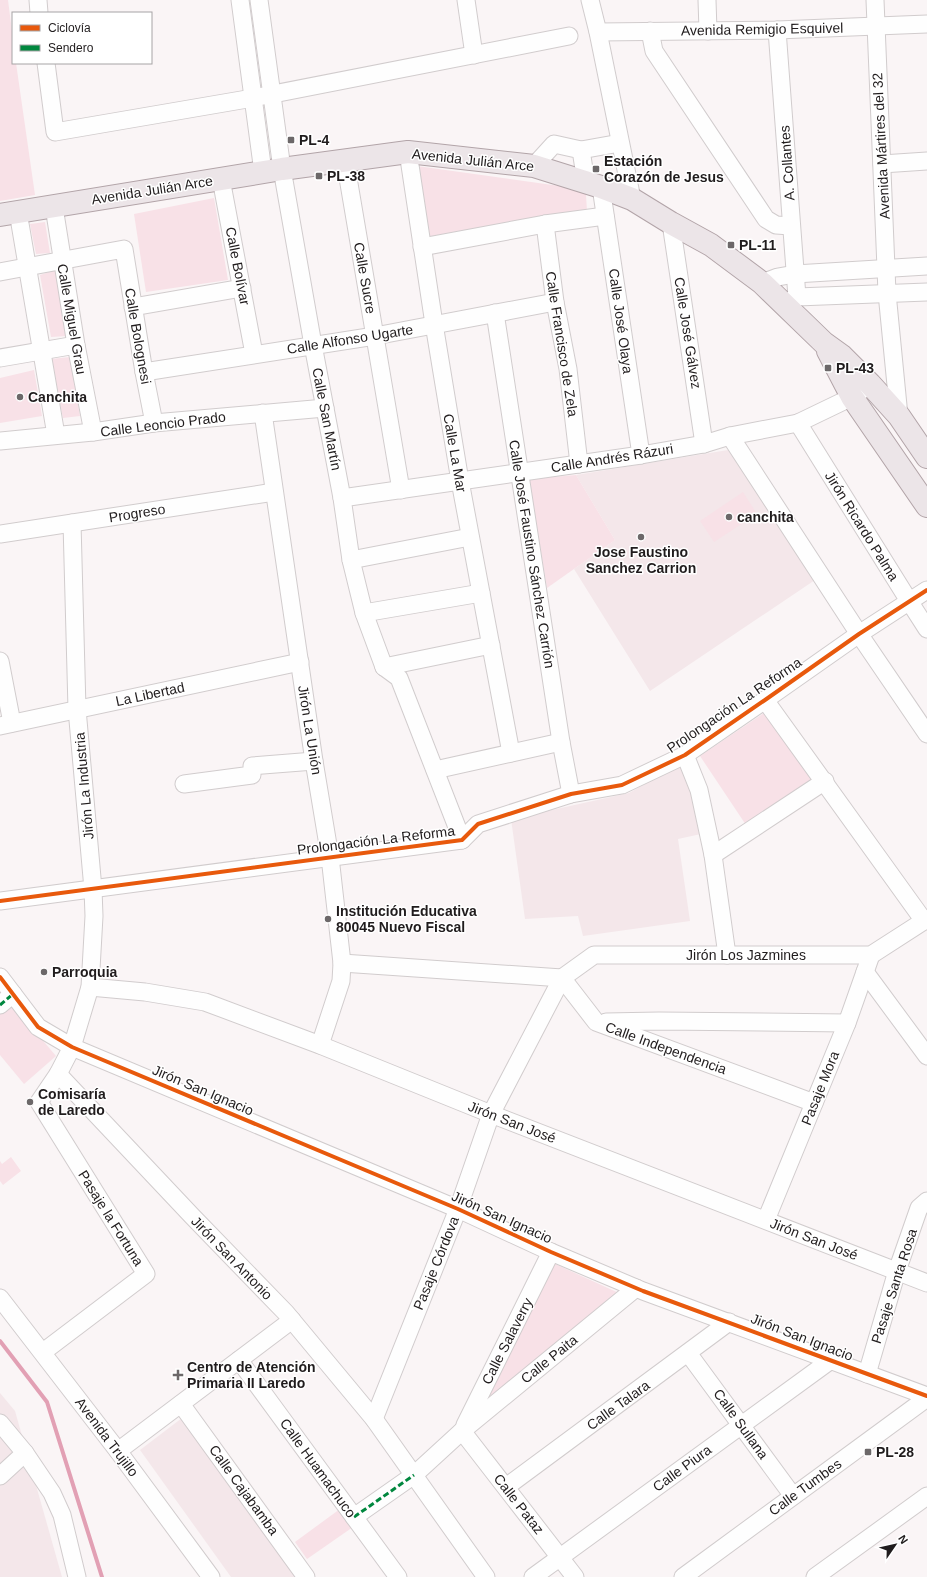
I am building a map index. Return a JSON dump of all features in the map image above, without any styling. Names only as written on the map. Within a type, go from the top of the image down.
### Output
[{"type":"main road","name":"Avenida Julián Arce","points":[[9,213],[54,207],[273,170],[408,152],[534,166],[593,184],[632,199],[711,245],[762,283],[790,301],[824,342],[842,356],[899,416],[927,457]]},
{"type":"main road","name":"Avenida Julián Arce","points":[[824,342],[852,397],[927,506]]},
{"type":"street","points":[[38,0],[40,12]]},
{"type":"street","points":[[240,0],[254,98],[273,170]]},
{"type":"street","points":[[259,0],[272,94],[273,170]]},
{"type":"street","points":[[466,0],[474,55]]},
{"type":"street","points":[[590,0],[598,32],[632,199]]},
{"type":"street","points":[[707,0],[708,31]]},
{"type":"street","name":"Avenida Mártires del 32","points":[[875,0],[887,293],[899,416]]},
{"type":"street","name":"Avenida Remigio Esquivel","points":[[598,32],[777,30],[927,24]]},
{"type":"street","name":"A. Collantes","points":[[777,30],[795,274],[790,301]]},
{"type":"street","points":[[650,31],[654,51],[766,220],[776,225],[791,226]]},
{"type":"street","points":[[46,64],[55,132],[254,98],[568,36]]},
{"type":"street","points":[[534,166],[554,144],[581,150],[620,143]]},
{"type":"street","name":"Calle José Olaya","points":[[581,150],[605,216],[641,455]]},
{"type":"street","name":"Calle La Mar","points":[[408,152],[460,481],[511,753]]},
{"type":"street","name":"Calle Sucre","points":[[345,160],[401,490]]},
{"type":"street","points":[[882,164],[927,161]]},
{"type":"street","name":"Calle San Martín","points":[[273,170],[313,345],[342,498],[351,560],[364,613],[384,667]]},
{"type":"street","name":"Calle Bolívar","points":[[221,179],[254,354]]},
{"type":"street","name":"Calle Miguel Grau","points":[[54,207],[76,345],[93,432]]},
{"type":"street","points":[[9,213],[27,267],[56,436]]},
{"type":"street","points":[[422,247],[545,224],[605,216]]},
{"type":"street","name":"Calle José Gálvez","points":[[671,223],[704,444]]},
{"type":"street","name":"Calle Francisco de Zela","points":[[545,224],[555,302],[568,369],[579,464]]},
{"type":"street","name":"Calle Bolognesi","points":[[62,260],[124,249],[154,423]]},
{"type":"street","points":[[0,272],[62,260]]},
{"type":"street","points":[[762,283],[778,277],[795,274],[927,266]]},
{"type":"street","points":[[133,307],[242,288]]},
{"type":"street","points":[[790,301],[887,293],[927,292]]},
{"type":"street","name":"Calle Alfonso Ugarte","points":[[144,372],[374,336],[555,302]]},
{"type":"street","name":"Calle José Faustino Sánchez Carrión","points":[[495,313],[561,742],[571,794]]},
{"type":"street","points":[[0,358],[76,345]]},
{"type":"street","name":"Calle Andrés Rázuri","points":[[342,498],[641,455],[704,444],[730,436],[798,423],[852,397],[870,384]]},
{"type":"street","name":"Calle Leoncio Prado","points":[[0,441],[93,432],[154,423],[325,408]]},
{"type":"street","name":"Jirón La Unión","points":[[263,413],[314,761],[330,857],[342,963],[341,981],[320,1045]]},
{"type":"street","name":"Jirón Ricardo Palma","points":[[798,423],[927,629]]},
{"type":"street","points":[[730,436],[859,634],[927,734]]},
{"type":"street","name":"Progreso","points":[[0,534],[274,492]]},
{"type":"street","name":"Jirón La Industria","points":[[72,523],[77,709],[93,889],[94,916],[90,987],[72,1047]]},
{"type":"street","points":[[351,560],[470,537]]},
{"type":"street","name":"Prolongación La Reforma","points":[[0,901],[462,840],[478,824],[571,794],[622,785],[685,755],[859,634],[927,590]]},
{"type":"street","points":[[364,613],[481,592]]},
{"type":"street","points":[[384,667],[491,645]]},
{"type":"street","points":[[0,661],[6,725]]},
{"type":"street","name":"La Libertad","points":[[6,725],[300,662]]},
{"type":"street","points":[[384,667],[399,678],[462,840]]},
{"type":"street","points":[[765,700],[925,920],[871,955]]},
{"type":"street","points":[[435,770],[561,742]]},
{"type":"street","points":[[685,755],[699,790],[713,855],[727,955]]},
{"type":"street","points":[[184,784],[252,775],[252,766],[314,761]]},
{"type":"street","points":[[713,855],[825,781]]},
{"type":"street","name":"Jirón Los Jazmines","points":[[562,978],[594,955],[871,955]]},
{"type":"street","name":"Pasaje Mora","points":[[766,1220],[847,1023],[871,955]]},
{"type":"street","points":[[342,963],[562,978]]},
{"type":"street","points":[[865,972],[927,1056]]},
{"type":"street","name":"Jirón San Ignacio","points":[[0,977],[38,1026],[72,1047],[458,1209],[551,1252],[636,1288],[927,1397]]},
{"type":"street","name":"Calle Independencia","points":[[562,978],[596,1022],[814,1103]]},
{"type":"street","name":"Pasaje Córdova","points":[[374,1419],[401,1348],[458,1209],[491,1114],[562,978]]},
{"type":"street","name":"Jirón San José","points":[[90,987],[145,992],[205,1002],[320,1045],[491,1114],[927,1283]]},
{"type":"street","points":[[0,1005],[13,994]]},
{"type":"street","points":[[596,1022],[659,1021],[847,1023]]},
{"type":"street","points":[[58,1074],[72,1047]]},
{"type":"street","name":"Jirón San Antonio","points":[[58,1074],[292,1320],[374,1419],[486,1577]]},
{"type":"street","name":"Pasaje la Fortuna","points":[[43,1352],[146,1274],[39,1102],[58,1074]]},
{"type":"street","name":"Pasaje Santa Rosa","points":[[867,1374],[897,1272],[919,1208],[927,1201]]},
{"type":"street","name":"Calle Salaverry","points":[[462,1431],[551,1252]]},
{"type":"street","name":"Calle Paita","points":[[354,1518],[414,1475],[462,1431],[636,1288]]},
{"type":"street","name":"Avenida Trujillo","points":[[0,1298],[43,1352],[212,1577]]},
{"type":"street","points":[[118,1451],[292,1320]]},
{"type":"street","name":"Calle Talara","points":[[506,1487],[729,1322]]},
{"type":"street","name":"Calle Sullana","points":[[688,1353],[742,1424],[793,1496]]},
{"type":"street","name":"Calle Huamachuco","points":[[239,1360],[398,1577]]},
{"type":"street","name":"Calle Piura","points":[[533,1577],[830,1360]]},
{"type":"street","name":"Calle Tumbes","points":[[683,1577],[927,1397]]},
{"type":"street","name":"Calle Cajabamba","points":[[181,1404],[306,1577]]},
{"type":"street","points":[[0,1423],[25,1453],[52,1493],[62,1515],[77,1577]]},
{"type":"street","name":"Calle Pataz","points":[[462,1431],[574,1577]]},
{"type":"street","points":[[0,1476],[25,1453]]},
{"type":"street","points":[[815,1577],[927,1496]]},
{"type":"shaded area","points":[[0,0],[8,0],[12,31],[12,64],[16,64],[35,195],[0,201]]},
{"type":"shaded area","points":[[417,166],[581,189],[586,194],[587,212],[428,242]]},
{"type":"shaded area","points":[[214,198],[228,280],[146,292],[134,214]]},
{"type":"shaded area","points":[[45,222],[50,253],[36,254],[30,224]]},
{"type":"shaded area","points":[[55,270],[67,336],[51,337],[40,275]]},
{"type":"shaded area","points":[[70,357],[80,416],[63,418],[51,359]]},
{"type":"shaded area","name":"Canchita","points":[[34,370],[42,416],[0,423],[0,378]]},
{"type":"shaded area","points":[[728,450],[815,580],[650,691],[574,569],[615,540],[576,475]]},
{"type":"shaded area","points":[[576,475],[615,540],[547,588],[529,479]]},
{"type":"shaded area","name":"canchita","points":[[743,492],[757,514],[714,542],[700,521]]},
{"type":"shaded area","points":[[767,711],[813,780],[746,825],[700,756]]},
{"type":"shaded area","points":[[683,763],[696,789],[701,834],[678,839],[690,921],[583,936],[578,916],[525,919],[511,819],[629,793]]},
{"type":"shaded area","points":[[11,1003],[56,1056],[24,1084],[0,1055],[0,1012]]},
{"type":"shaded area","points":[[11,1157],[21,1171],[3,1185],[0,1181],[0,1161],[2,1164]]},
{"type":"shaded area","points":[[553,1263],[621,1294],[469,1420]]},
{"type":"shaded area","points":[[0,1393],[15,1411],[62,1577],[0,1577]]},
{"type":"shaded area","points":[[182,1418],[297,1577],[231,1577],[140,1450]]},
{"type":"shaded area","points":[[340,1509],[353,1527],[307,1559],[295,1542]]},
{"type":"waterway","points":[[0,1341],[47,1402],[102,1577]]},
{"type":"marked path","points":[[0,1005],[13,994]]},
{"type":"marked path","points":[[354,1517],[414,1475]]},
{"type":"cycle path","points":[[0,901],[462,840],[478,824],[571,794],[622,785],[685,755],[859,634],[927,590]]},
{"type":"cycle path","points":[[0,977],[38,1027],[72,1047],[458,1209],[551,1252],[643,1291],[927,1396]]},
{"type":"place","name":"PL-4","points":[[291,140]]},
{"type":"place","name":"Estación Corazón de Jesus","points":[[596,169]]},
{"type":"place","name":"PL-38","points":[[319,176]]},
{"type":"place","name":"PL-11","points":[[731,245]]},
{"type":"place","name":"PL-43","points":[[828,368]]},
{"type":"place","name":"Canchita","points":[[20,397]]},
{"type":"place","name":"canchita","points":[[729,517]]},
{"type":"place","name":"Jose Faustino Sanchez Carrion","points":[[641,537]]},
{"type":"place","name":"Institución Educativa 80045 Nuevo Fiscal","points":[[328,919]]},
{"type":"place","name":"Parroquia","points":[[44,972]]},
{"type":"place","name":"Comisaría de Laredo","points":[[30,1102]]},
{"type":"place","name":"Centro de Atención Primaria II Laredo","points":[[178,1375]]},
{"type":"place","name":"PL-28","points":[[868,1452]]}]
